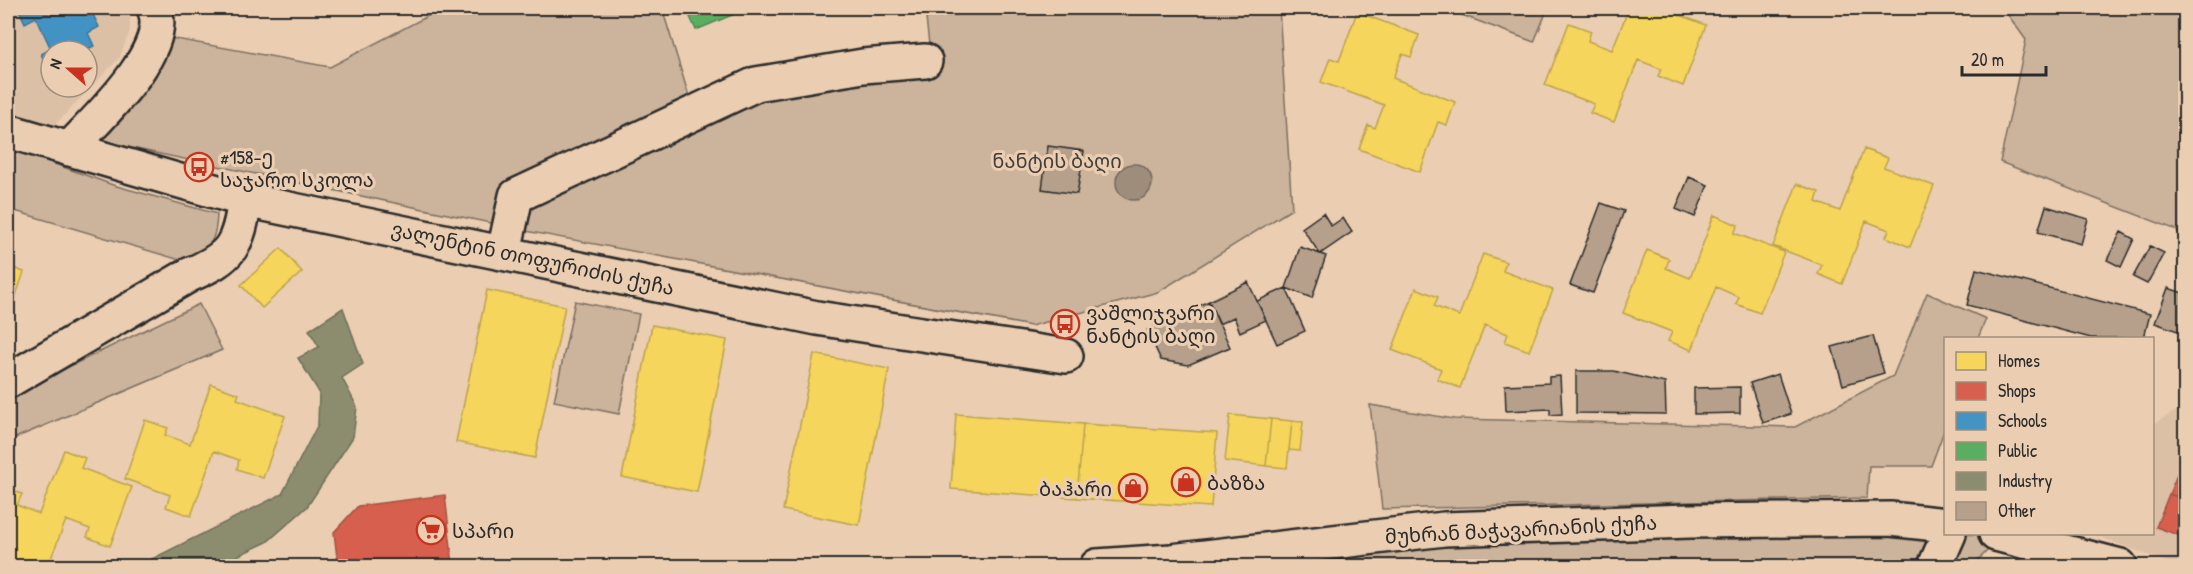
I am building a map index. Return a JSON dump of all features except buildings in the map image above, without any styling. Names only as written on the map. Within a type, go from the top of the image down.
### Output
[{"type":"street","points":[[69,149],[133,80],[151,48],[157,15],[154,8]]},
{"type":"street","points":[[504,252],[516,196],[756,84],[862,66],[925,61]]},
{"type":"street","name":"ვალენტინ თოფურიძის ქუჩა","points":[[8,131],[245,200],[816,318],[1066,356]]},
{"type":"street","points":[[8,381],[189,275],[218,263],[240,233],[245,200]]},
{"type":"street","name":"მუხრან მაჭავარიანის ქუჩა","points":[[1097,567],[1171,561],[1444,529],[1520,525],[1890,519],[1944,525]]},
{"type":"street","points":[[1935,567],[1949,535]]},
{"type":"street","points":[[2000,535],[2120,567]]},
{"type":"shaded area","points":[[8,8],[130,8],[130,30],[120,57],[99,79],[99,39],[39,39],[39,99],[80,99],[53,127],[8,114]]},
{"type":"shaded area","points":[[1134,164],[1147,169],[1152,182],[1147,195],[1134,200],[1121,195],[1116,182],[1121,169]]},
{"type":"shaded area","points":[[2177,410],[2185,415],[2185,566],[2178,566],[2095,535],[2154,535],[2154,423]]},
{"type":"green space","points":[[443,8],[662,8],[691,103],[500,225],[98,141],[165,37],[330,67]]},
{"type":"green space","name":"ნანტის ბაღი","points":[[1018,8],[1279,8],[1292,209],[1158,292],[1031,326],[515,229],[522,198],[754,95],[932,72],[926,18]]},
{"type":"green space","points":[[1443,8],[1548,8],[1534,42]]},
{"type":"green space","points":[[2003,8],[2185,8],[2185,246],[2177,230],[2000,162],[2026,40]]},
{"type":"green space","points":[[8,147],[113,185],[217,214],[212,240],[204,249],[180,260],[8,209]]},
{"type":"green space","points":[[1927,293],[1986,319],[1978,337],[1944,337],[1944,431],[1931,466],[1869,466],[1867,498],[1382,509],[1370,405],[1454,419],[1795,427],[1893,376]]},
{"type":"green space","points":[[575,301],[639,314],[619,414],[554,401]]},
{"type":"green space","points":[[199,304],[222,350],[8,441],[8,396]]},
{"type":"green space","points":[[2003,535],[1972,566],[1097,566],[1369,537]]},
{"type":"place","name":"#158-ე საჯარო სკოლა","points":[[199,167]]},
{"type":"place","name":"ვაშლიჯვარი ნანტის ბაღი","points":[[1065,324]]},
{"type":"place","name":"ბაზზა","points":[[1186,482]]},
{"type":"place","name":"ბაჰარი","points":[[1133,488]]},
{"type":"place","name":"სპარი","points":[[431,530]]}]
